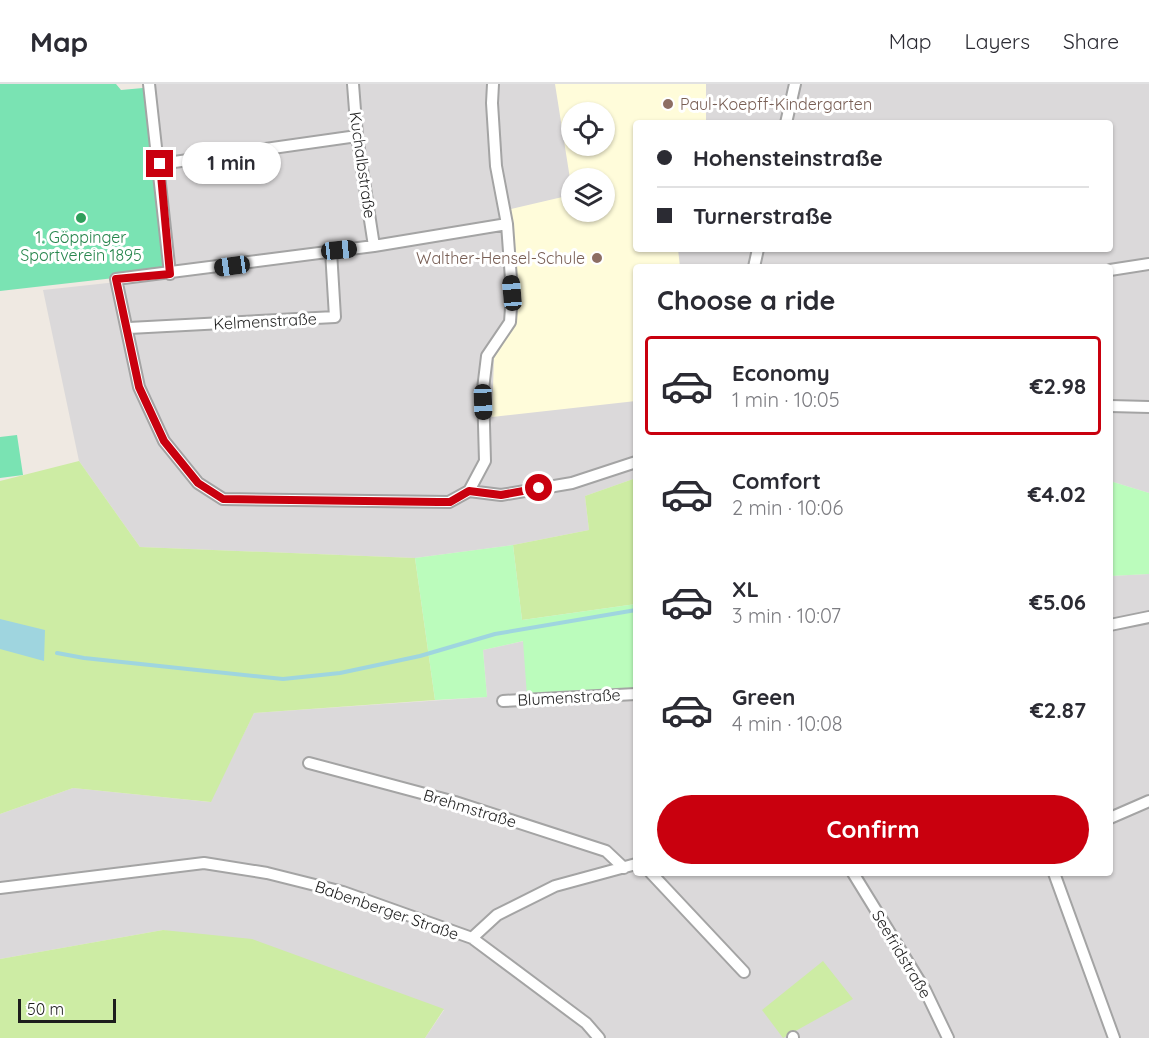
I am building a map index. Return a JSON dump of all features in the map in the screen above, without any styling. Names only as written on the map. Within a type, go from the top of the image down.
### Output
[{"type":"street","points":[[149,84],[160,164],[170,274]]},
{"type":"street","name":"Kuchalbstraße","points":[[353,84],[357,136],[374,246]]},
{"type":"street","points":[[493,84],[496,166],[507,224],[512,293],[510,322],[487,356],[483,389],[485,461],[469,491],[450,502],[431,503],[223,499],[198,483],[164,441],[139,387],[129,328],[116,279],[170,274],[374,246],[507,224]]},
{"type":"street","points":[[787,120],[795,84]]},
{"type":"street","points":[[160,164],[357,136]]},
{"type":"street","name":"Kelmenstraße","points":[[129,328],[335,317],[331,251]]},
{"type":"street","points":[[1113,270],[1149,264]]},
{"type":"street","points":[[1113,406],[1149,407]]},
{"type":"street","points":[[469,491],[501,495],[572,483],[633,463]]},
{"type":"street","points":[[1113,624],[1149,617]]},
{"type":"street","name":"Blumenstraße","points":[[503,701],[633,694]]},
{"type":"street","name":"Brehmstraße","points":[[309,763],[455,802],[606,851],[624,868]]},
{"type":"street","points":[[1113,817],[1149,801]]},
{"type":"street","name":"Babenberger Straße","points":[[0,888],[204,863],[267,873],[343,892],[472,938],[586,1023],[599,1038]]},
{"type":"street","points":[[472,938],[497,915],[555,886],[633,865]]},
{"type":"street","points":[[654,876],[744,972]]},
{"type":"street","name":"Seefridstraße","points":[[855,876],[925,990],[948,1038]]},
{"type":"street","points":[[1055,876],[1114,1038]]},
{"type":"shaded area","points":[[151,84],[1149,84],[1149,493],[1113,482],[1113,264],[633,264],[633,479],[585,496],[589,530],[513,545],[415,558],[140,547],[79,461],[43,290],[173,276]]},
{"type":"shaded area","name":"Walther-Hensel-Schule","points":[[555,84],[706,84],[706,120],[633,120],[633,252],[678,252],[680,264],[633,264],[633,401],[492,417],[494,358],[515,325],[519,294],[511,209],[561,197],[561,222],[615,222],[615,168],[568,168],[566,156],[615,156],[615,102],[561,102],[561,122]]},
{"type":"shaded area","points":[[1149,574],[1149,1038],[425,1038],[444,1010],[163,930],[0,959],[0,814],[73,788],[210,802],[254,713],[487,697],[483,650],[524,641],[633,690],[633,876],[1113,876],[1113,576]]},
{"type":"green space","name":"1. Göppinger Sportverein 1895","points":[[0,84],[116,84],[121,90],[143,88],[156,164],[167,272],[0,291]]},
{"type":"green space","points":[[17,435],[23,475],[0,478],[0,437]]},
{"type":"green space","points":[[79,461],[140,547],[415,558],[435,700],[254,713],[211,802],[73,788],[0,814],[0,481]]},
{"type":"green space","points":[[633,479],[633,604],[522,620],[513,545],[589,530],[585,496]]},
{"type":"green space","points":[[1113,482],[1149,493],[1149,574],[1113,576]]},
{"type":"green space","points":[[513,545],[522,620],[633,604],[633,691],[527,696],[523,641],[483,650],[487,697],[435,700],[415,558]]},
{"type":"green space","points":[[163,930],[252,939],[444,1009],[425,1038],[0,1038],[0,959]]},
{"type":"green space","points":[[823,961],[853,999],[783,1038],[762,1010]]},
{"type":"water","points":[[0,619],[45,630],[44,661],[0,649]]},
{"type":"waterway","points":[[57,653],[84,658],[283,679],[340,673],[420,656],[495,634],[633,611]]},
{"type":"place","name":"Paul-Koepff-Kindergarten","points":[[668,104]]},
{"type":"place","name":"1. Göppinger Sportverein 1895","points":[[81,218]]},
{"type":"place","name":"Walther-Hensel-Schule","points":[[597,258]]},
{"type":"route","points":[[160,164],[170,274],[116,279],[129,328],[139,387],[164,441],[198,483],[223,499],[405,503],[450,502],[469,491],[501,495],[539,488]]}]
